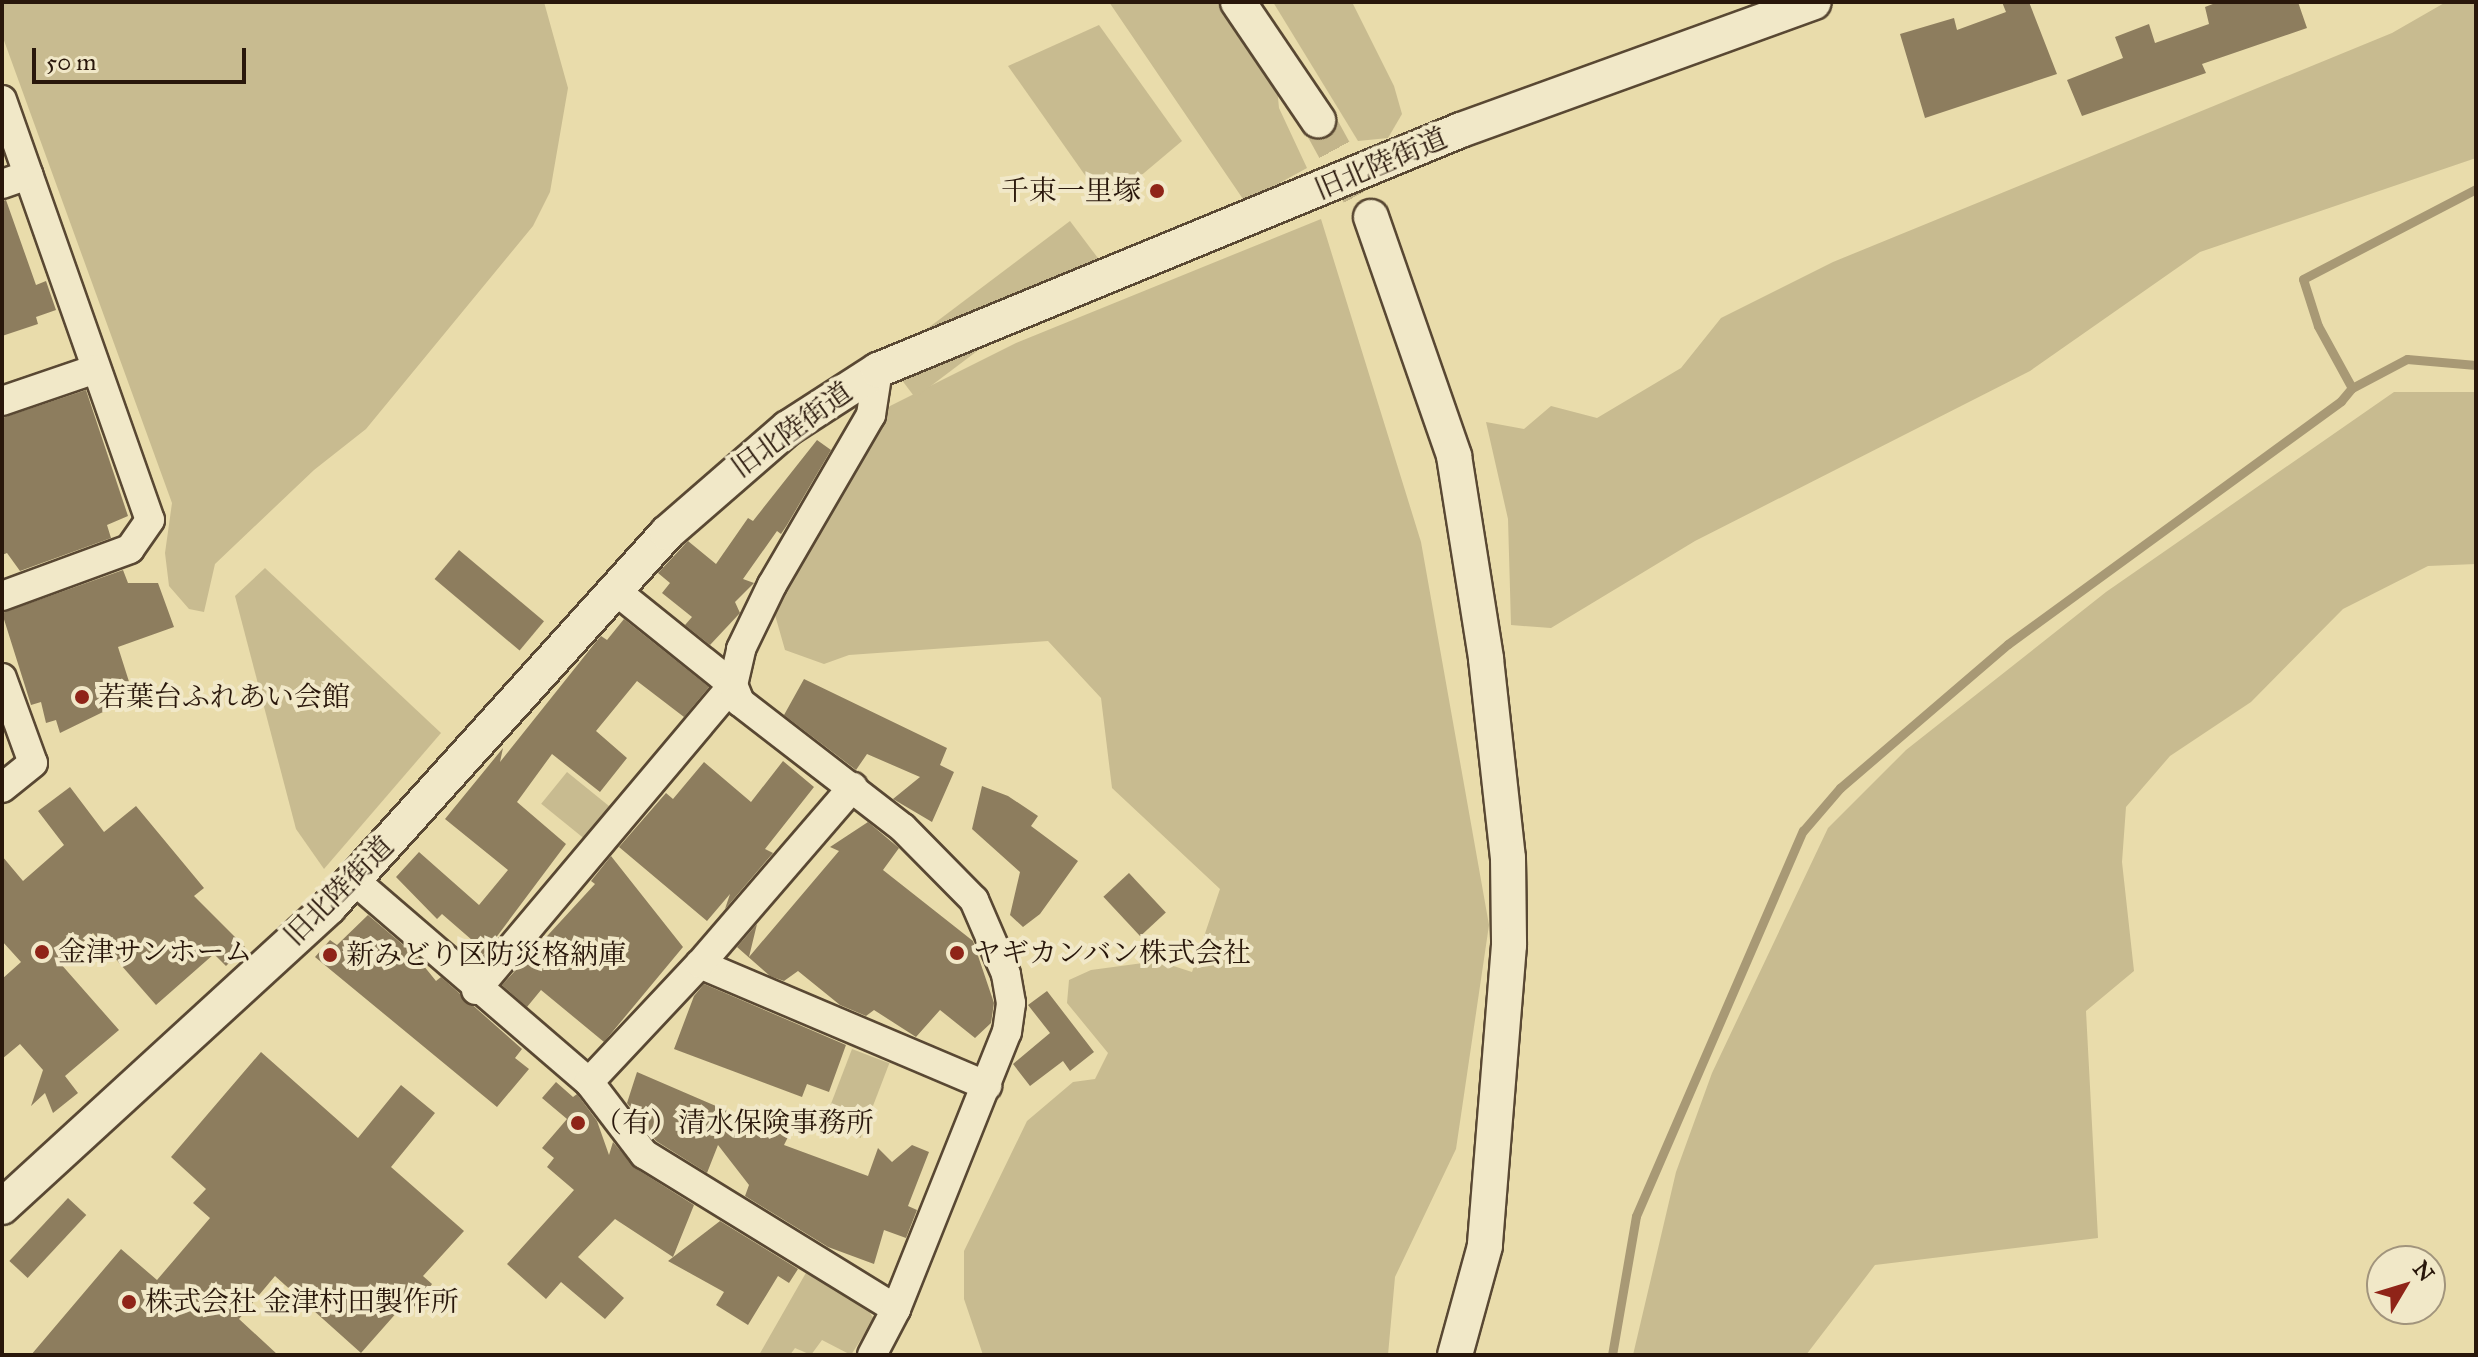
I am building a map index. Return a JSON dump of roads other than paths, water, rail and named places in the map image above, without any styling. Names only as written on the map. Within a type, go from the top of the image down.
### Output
[{"type":"street","points":[[1238,2],[1318,120]]},
{"type":"street","name":"旧北陸街道","points":[[2,1207],[354,880],[615,590],[729,475],[788,428],[878,370],[1461,130],[1814,2]]},
{"type":"street","points":[[2,100],[15,180],[96,369],[150,520],[130,549],[2,596]]},
{"type":"street","points":[[1371,217],[1454,456],[1486,659],[1508,858],[1509,945],[1485,1246],[1455,1355]]},
{"type":"street","points":[[2,401],[96,369]]},
{"type":"street","points":[[476,990],[733,685],[741,649],[772,585],[871,415],[878,370]]},
{"type":"street","points":[[615,590],[733,685],[740,702],[903,828],[974,900],[1006,974],[1011,1003],[987,1086],[896,1309],[872,1355]]},
{"type":"street","points":[[2,678],[33,763],[2,788]]},
{"type":"street","points":[[589,1082],[700,964],[853,787]]},
{"type":"street","points":[[354,880],[476,990],[589,1082],[644,1154],[896,1309]]},
{"type":"street","points":[[700,964],[987,1086]]},
{"type":"waterway","points":[[1612,1355],[1636,1216],[1803,831],[1840,788],[2008,644],[2341,401],[2352,388],[2318,326],[2303,279],[2476,189]]},
{"type":"waterway","points":[[2352,388],[2407,359],[2476,365]]},
{"type":"tunnel","points":[[1318,120],[1371,217]]},
{"type":"place","name":"千束一里塚","points":[[1157,191]]},
{"type":"place","name":"若葉台ふれあい会館","points":[[82,697]]},
{"type":"place","name":"金津サンホーム","points":[[42,952]]},
{"type":"place","name":"ヤギカンバン株式会社","points":[[957,953]]},
{"type":"place","name":"新みどり区防災格納庫","points":[[330,955]]},
{"type":"place","name":"（有）清水保険事務所","points":[[578,1123]]},
{"type":"place","name":"株式会社 金津村田製作所","points":[[129,1302]]}]
